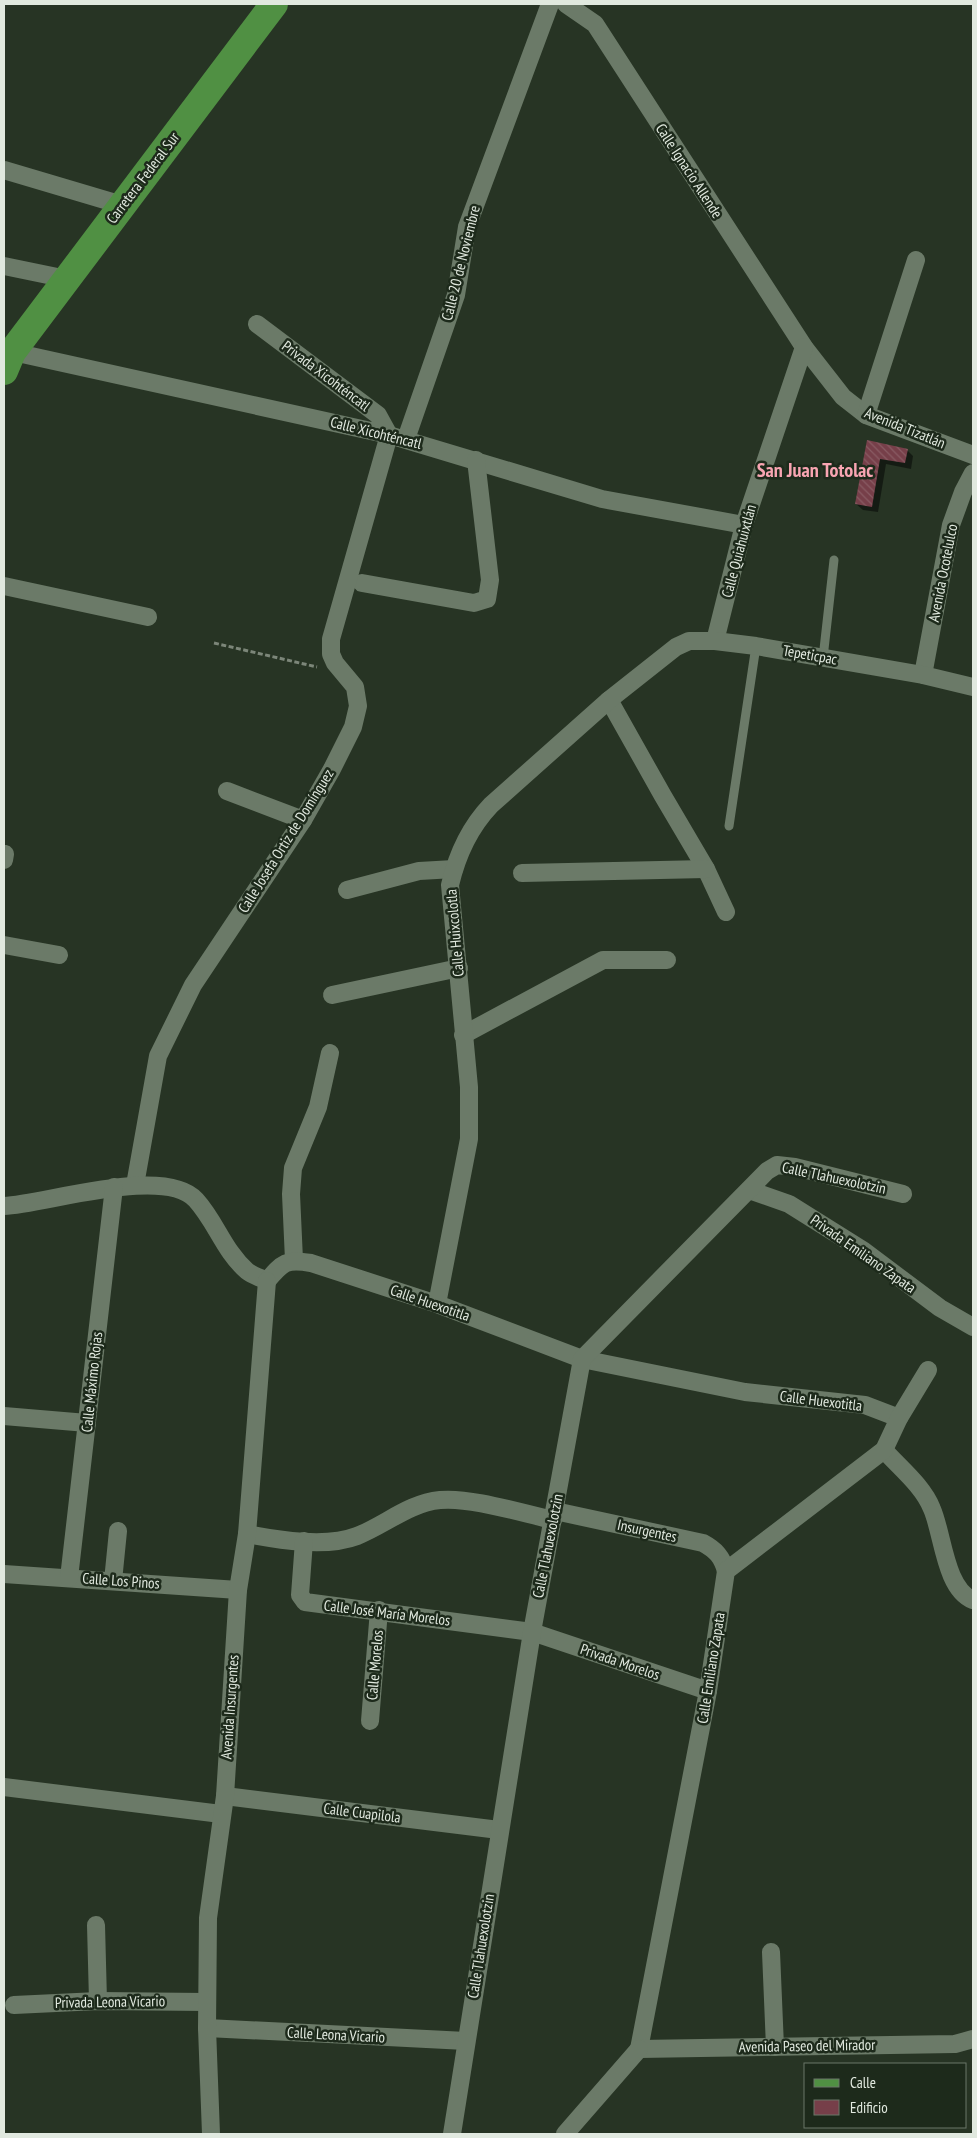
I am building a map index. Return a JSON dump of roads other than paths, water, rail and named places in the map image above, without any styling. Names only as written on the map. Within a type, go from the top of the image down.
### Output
[{"type":"main road","name":"Carretera Federal Sur","points":[[6,359],[274,4]]},
{"type":"street","name":"Calle 20 de Noviembre","points":[[406,439],[456,295],[467,227],[550,4]]},
{"type":"street","name":"Calle Ignacio Allende","points":[[570,4],[595,24],[804,347]]},
{"type":"street","points":[[4,170],[122,205]]},
{"type":"street","points":[[866,415],[916,260]]},
{"type":"street","points":[[4,266],[67,279]]},
{"type":"street","name":"Privada Xicohténcatl","points":[[257,324],[378,415],[389,435]]},
{"type":"street","name":"Avenida Tizatlán","points":[[804,347],[843,396],[866,415],[973,455]]},
{"type":"street","name":"Calle Quiahuixtlán","points":[[715,641],[744,525],[804,347]]},
{"type":"street","name":"Calle Xicohténcatl","points":[[6,359],[389,435],[602,499],[744,525]]},
{"type":"street","name":"Calle Josefa Ortiz de Domínguez","points":[[135,1185],[158,1056],[193,985],[303,820],[353,727],[358,706],[355,687],[335,663],[331,654],[331,639],[389,435]]},
{"type":"street","points":[[362,583],[474,603],[487,599],[490,580],[476,460]]},
{"type":"street","name":"Avenida Ocotelulco","points":[[923,675],[951,525],[968,494],[973,473]]},
{"type":"street","points":[[4,586],[148,617]]},
{"type":"street","name":"Tepeticpac","points":[[697,640],[756,646],[923,675],[973,687]]},
{"type":"street","name":"Calle Huixcolotla","points":[[437,1304],[469,1139],[469,1087],[450,885],[454,868],[476,820],[491,804],[609,700],[676,647],[689,641],[697,640]]},
{"type":"street","points":[[609,700],[662,796],[706,869],[726,912]]},
{"type":"street","points":[[227,791],[303,820]]},
{"type":"street","points":[[347,890],[419,872],[454,868]]},
{"type":"street","points":[[522,873],[706,869]]},
{"type":"street","points":[[4,945],[59,955]]},
{"type":"street","points":[[463,1035],[603,960],[667,960]]},
{"type":"street","points":[[332,995],[458,968]]},
{"type":"street","points":[[4,1206],[114,1187],[135,1185],[178,1189],[196,1199],[232,1255],[248,1272],[267,1281],[279,1268],[294,1260],[290,1194],[293,1168],[318,1107],[330,1053]]},
{"type":"street","name":"Calle Tlahuexolotzin","points":[[452,2134],[532,1632],[582,1359],[766,1171],[777,1165],[795,1167],[903,1194]]},
{"type":"street","name":"Calle Máximo Rojas","points":[[69,1578],[114,1187]]},
{"type":"street","name":"Privada Emiliano Zapata","points":[[749,1190],[789,1204],[864,1251],[940,1308],[973,1327]]},
{"type":"street","name":"Calle Huexotitla","points":[[294,1260],[311,1263],[437,1304],[582,1359],[745,1392],[865,1405],[899,1418]]},
{"type":"street","name":"Avenida Insurgentes","points":[[211,2134],[207,2028],[208,1918],[225,1796],[238,1590],[247,1534],[267,1281]]},
{"type":"street","points":[[726,1571],[884,1450],[899,1418],[928,1370]]},
{"type":"street","points":[[4,1416],[87,1423]]},
{"type":"street","points":[[884,1450],[923,1493],[932,1507],[951,1575],[958,1589],[973,1600]]},
{"type":"street","name":"Insurgentes","points":[[247,1534],[282,1540],[340,1541],[355,1537],[421,1504],[439,1500],[459,1500],[554,1515],[703,1543],[718,1554],[726,1571]]},
{"type":"street","points":[[113,1581],[118,1531]]},
{"type":"street","name":"Calle José María Morelos","points":[[304,1541],[300,1590],[302,1599],[311,1603],[380,1610],[532,1632]]},
{"type":"street","name":"Calle Emiliano Zapata","points":[[639,2050],[708,1692],[726,1571]]},
{"type":"street","name":"Calle Los Pinos","points":[[4,1574],[238,1590]]},
{"type":"street","name":"Calle Morelos","points":[[370,1721],[380,1610]]},
{"type":"street","name":"Privada Morelos","points":[[532,1632],[708,1692]]},
{"type":"street","points":[[4,1787],[221,1814]]},
{"type":"street","name":"Calle Cuapilola","points":[[225,1796],[499,1830]]},
{"type":"street","points":[[96,1925],[98,2001]]},
{"type":"street","points":[[771,1952],[776,2047]]},
{"type":"street","name":"Privada Leona Vicario","points":[[14,2005],[98,2001],[207,2002]]},
{"type":"street","name":"Calle Leona Vicario","points":[[207,2028],[466,2041]]},
{"type":"street","name":"Avenida Paseo del Mirador","points":[[639,2050],[955,2044],[973,2039]]},
{"type":"street","points":[[565,2134],[639,2050]]},
{"type":"lane","points":[[823,658],[834,560]]},
{"type":"lane","points":[[729,826],[756,646]]},
{"type":"district","name":"San Juan Totolac","points":[[815,470]]}]
